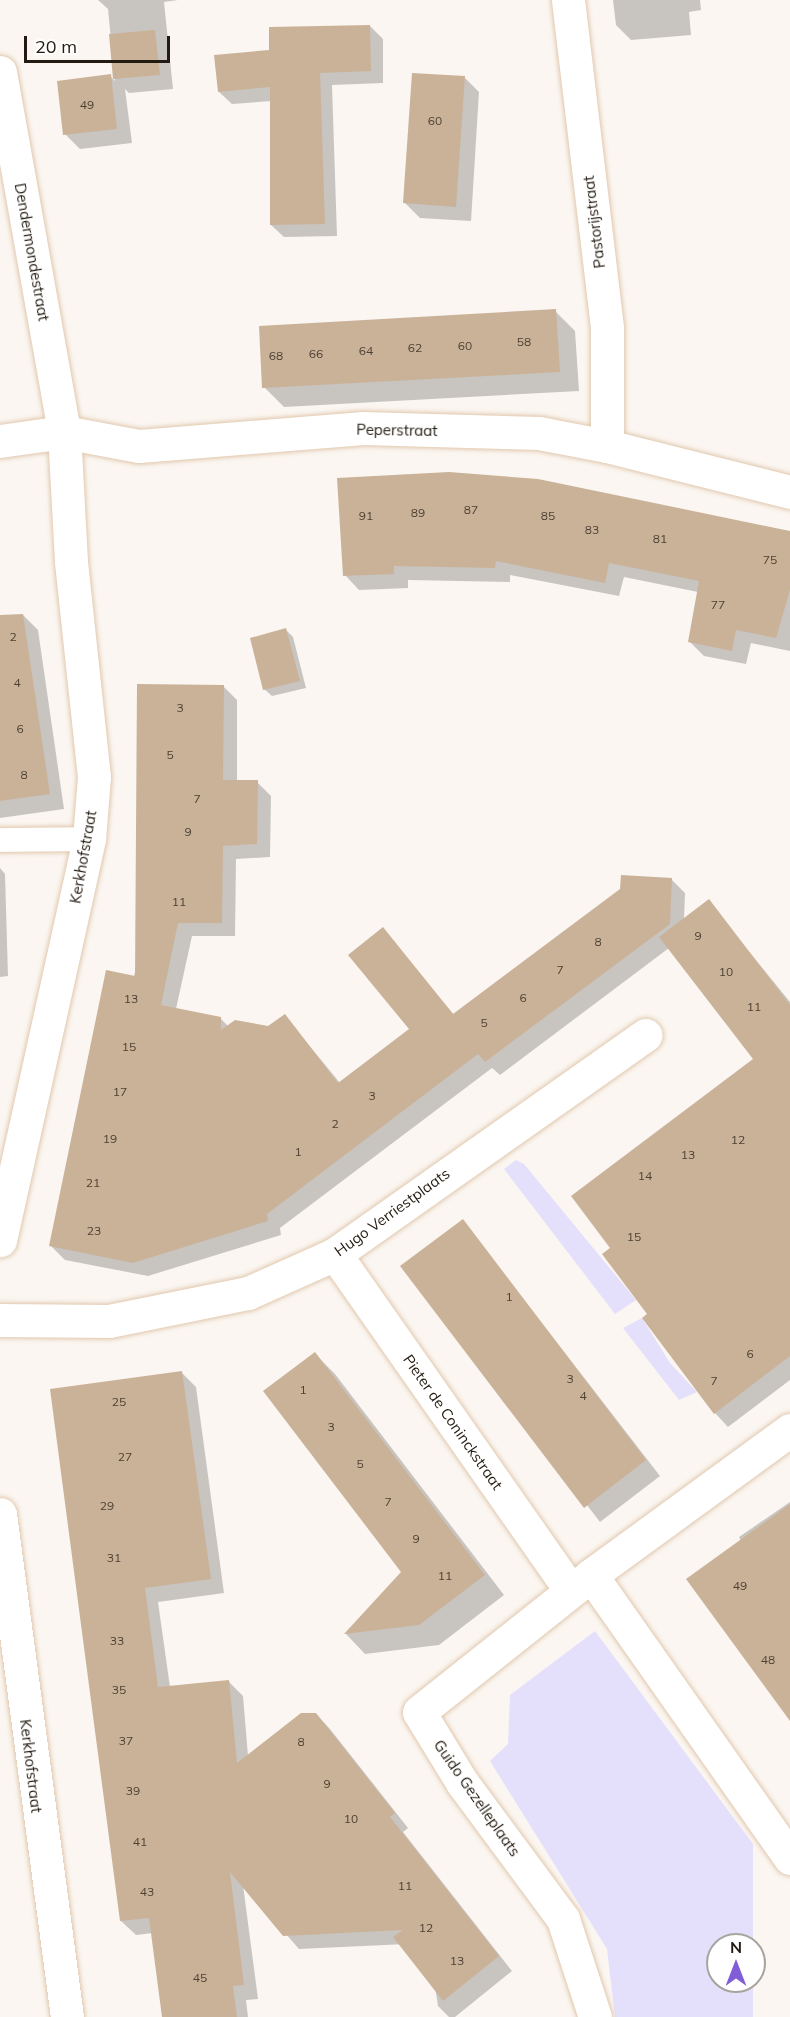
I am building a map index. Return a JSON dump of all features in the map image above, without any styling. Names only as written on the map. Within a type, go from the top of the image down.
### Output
[{"type":"street","name":"Pastorijstraat","points":[[568,0],[607,329],[607,446]]},
{"type":"street","name":"Dendermondestraat","points":[[0,72],[64,432]]},
{"type":"street","name":"Peperstraat","points":[[0,441],[64,432],[139,446],[363,428],[539,433],[607,446],[790,492]]},
{"type":"street","name":"Kerkhofstraat","points":[[0,1240],[89,840],[94,777],[70,562],[64,432]]},
{"type":"street","name":"Hugo Verriestplaats","points":[[0,1320],[109,1321],[248,1293],[335,1254],[646,1035]]},
{"type":"street","name":"Pieter de Coninckstraat","points":[[335,1254],[581,1583]]},
{"type":"street","name":"Guido Gezelleplaats","points":[[595,2017],[563,1919],[463,1784],[419,1712],[581,1583],[790,1430]]},
{"type":"street","name":"Kerkhofstraat","points":[[0,1514],[13,1734],[67,2017]]},
{"type":"street","points":[[581,1583],[790,1858]]},
{"type":"lane","points":[[0,840],[89,840]]},
{"type":"shaded area","points":[[516,1160],[524,1164],[636,1300],[615,1314],[504,1169]]},
{"type":"shaded area","points":[[642,1318],[670,1363],[697,1392],[679,1400],[623,1328]]},
{"type":"shaded area","points":[[595,1631],[753,1844],[753,1933],[706,1933],[706,1993],[753,1993],[753,2017],[615,2017],[607,1949],[490,1761],[508,1744],[510,1695]]},
{"type":"building","points":[[370,25],[371,71],[320,73],[325,224],[270,225],[270,87],[218,92],[214,55],[269,50],[269,27]]},
{"type":"building","points":[[155,30],[160,75],[113,79],[109,34]]},
{"type":"building","points":[[412,73],[465,76],[456,207],[403,203]]},
{"type":"building","points":[[111,74],[117,129],[63,135],[57,81]]},
{"type":"building","points":[[556,309],[560,372],[262,388],[259,326]]},
{"type":"building","points":[[449,472],[538,479],[790,531],[790,590],[776,638],[736,630],[732,651],[688,642],[699,581],[609,563],[605,583],[496,561],[495,568],[394,566],[394,574],[343,576],[337,478]]},
{"type":"building","points":[[23,614],[50,794],[0,801],[0,615]]},
{"type":"building","points":[[286,628],[300,681],[263,690],[250,638]]},
{"type":"building","points":[[137,684],[224,685],[223,780],[258,780],[257,844],[223,846],[222,923],[178,923],[161,1005],[221,1017],[221,1030],[235,1020],[268,1026],[285,1014],[338,1083],[409,1029],[348,955],[383,927],[453,1014],[620,889],[621,875],[672,878],[670,924],[485,1062],[478,1054],[267,1214],[268,1221],[133,1263],[49,1246],[106,970],[135,976]]},
{"type":"building","points":[[709,899],[790,1005],[790,1356],[714,1414],[642,1318],[647,1314],[602,1254],[610,1248],[571,1196],[753,1059],[659,937]]},
{"type":"building","points":[[463,1219],[646,1460],[584,1508],[400,1266]]},
{"type":"building","points":[[315,1352],[485,1575],[419,1625],[344,1634],[401,1572],[263,1391]]},
{"type":"building","points":[[182,1371],[211,1579],[145,1588],[158,1687],[229,1680],[237,1763],[301,1713],[316,1713],[395,1813],[390,1817],[499,1956],[443,2001],[393,1937],[403,1930],[283,1936],[230,1872],[244,1985],[233,1986],[237,2017],[162,2017],[149,1918],[120,1921],[50,1389]]},
{"type":"building","points":[[790,1504],[790,1721],[686,1579]]}]
